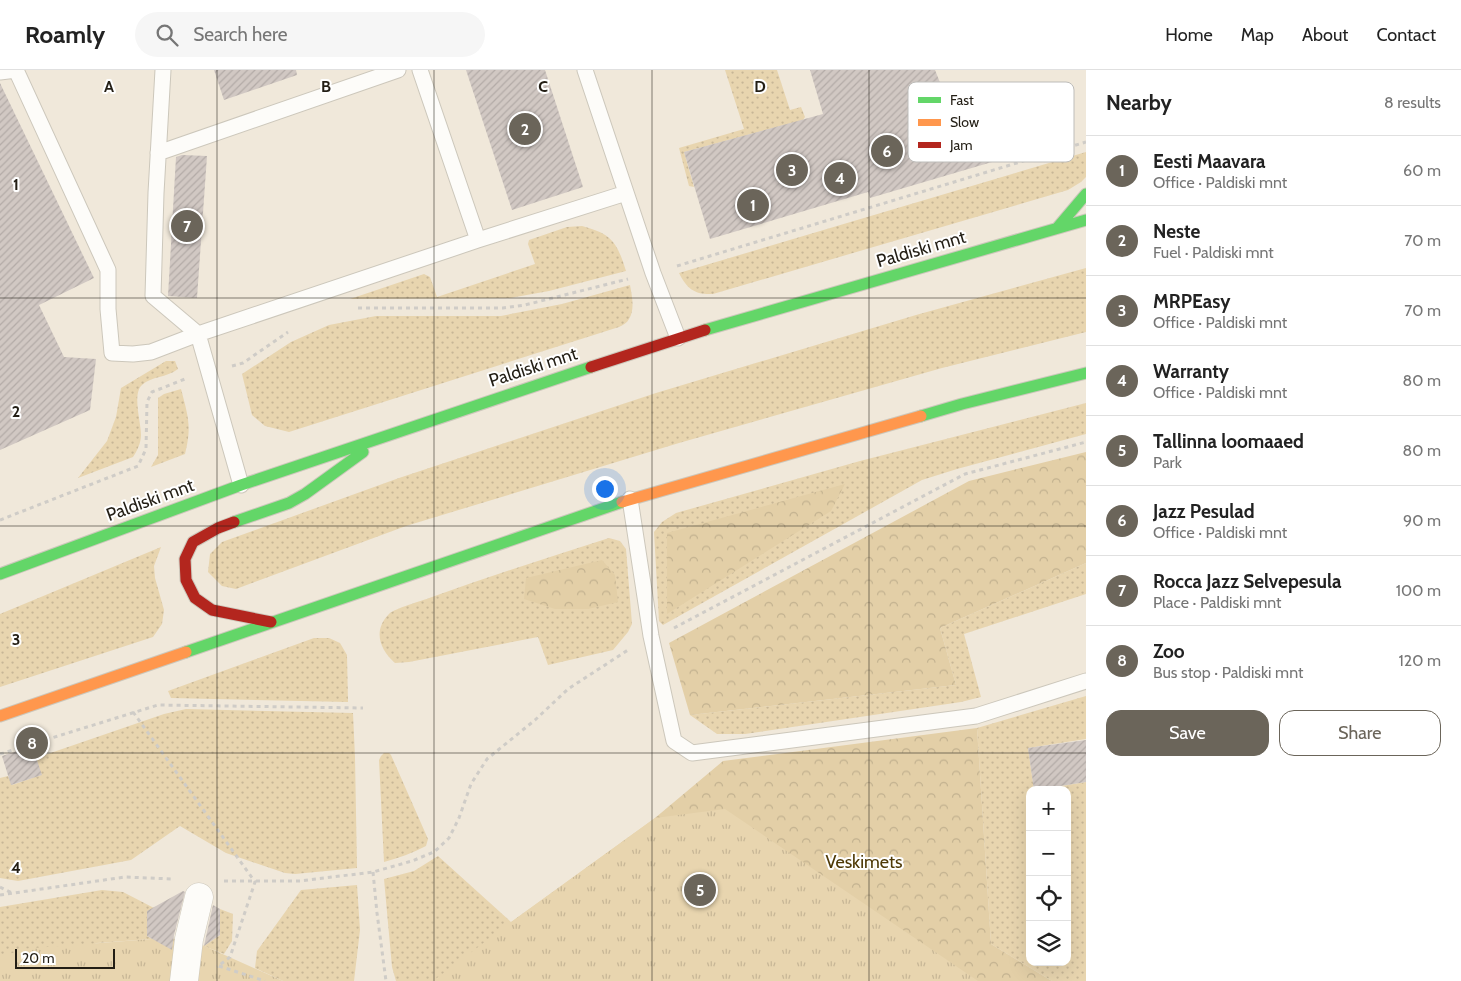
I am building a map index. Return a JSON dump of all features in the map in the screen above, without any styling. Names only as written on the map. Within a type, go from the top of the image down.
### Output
[{"type":"main road","points":[[1058,227],[1086,194]]},
{"type":"main road","name":"Paldiski mnt","points":[[0,574],[241,485],[678,338],[1086,220]]},
{"type":"main road","points":[[0,716],[630,499],[962,404],[1086,373]]},
{"type":"main road","points":[[271,622],[212,610],[195,598],[186,580],[185,558],[193,542],[218,528],[289,503],[305,494],[386,435]]},
{"type":"street","points":[[184,981],[189,939],[210,889]]},
{"type":"lane","points":[[0,72],[16,70],[108,270],[108,309],[112,353],[133,354],[151,352],[198,334],[478,240],[626,193]]},
{"type":"lane","points":[[163,70],[153,296],[198,334],[241,485]]},
{"type":"lane","points":[[158,153],[398,70]]},
{"type":"lane","points":[[420,70],[478,240]]},
{"type":"lane","points":[[585,70],[653,273],[678,338]]},
{"type":"lane","points":[[630,499],[651,636],[674,741],[692,753],[976,716],[1086,681]]},
{"type":"path","points":[[0,520],[138,466],[146,449],[147,402],[152,392],[180,380]]},
{"type":"path","points":[[210,889],[255,882],[300,881],[373,872],[412,861],[434,852],[449,838],[460,818],[471,784],[487,759],[536,720],[568,689],[651,636],[671,630],[965,474],[1086,442]]},
{"type":"path","points":[[0,754],[158,705],[363,708]]},
{"type":"path","points":[[133,712],[255,882]]},
{"type":"path","points":[[373,872],[386,981]]},
{"type":"path","points":[[0,896],[125,877],[173,879]]},
{"type":"path","points":[[230,957],[255,882]]},
{"type":"path","points":[[0,887],[12,893]]},
{"type":"path","points":[[218,966],[264,981]]},
{"type":"green space","points":[[725,70],[777,70],[790,110],[801,107],[805,117],[803,120],[684,152],[694,187],[689,186],[679,148],[744,129]]},
{"type":"green space","points":[[1086,152],[1086,177],[1068,190],[713,294],[692,290],[679,273],[1052,162],[1074,162],[1074,156]]},
{"type":"green space","points":[[582,226],[600,232],[612,241],[620,253],[626,271],[549,291],[510,298],[350,299],[424,274],[430,277],[437,297],[535,264],[528,244],[529,240],[567,227]]},
{"type":"green space","points":[[1086,268],[1086,332],[942,368],[679,443],[406,526],[236,589],[222,586],[208,572],[210,554],[222,542],[399,478],[656,393],[916,315]]},
{"type":"green space","points":[[630,285],[631,315],[627,322],[619,327],[289,432],[265,426],[252,415],[242,374],[291,342],[329,325],[376,316],[501,316],[562,304]]},
{"type":"green space","points":[[166,361],[175,361],[178,369],[146,382],[139,389],[137,401],[141,438],[133,457],[78,478],[107,441],[116,417],[121,388]]},
{"type":"green space","points":[[181,389],[189,428],[185,454],[151,467],[158,455],[158,398],[164,394]]},
{"type":"green space","points":[[1086,403],[1086,434],[922,480],[663,625],[659,621],[654,532],[662,522],[676,513],[860,461]]},
{"type":"green space","points":[[1086,452],[1086,563],[940,628],[956,685],[690,715],[669,643],[969,481]]},
{"type":"green space","points":[[845,484],[831,511],[667,614],[667,533]]},
{"type":"green space","points":[[609,538],[620,541],[626,549],[632,624],[613,650],[548,665],[538,637],[409,662],[395,663],[389,658],[382,646],[380,639],[381,626],[389,614],[397,609]]},
{"type":"green space","points":[[161,547],[154,566],[155,578],[164,610],[162,624],[153,637],[0,687],[0,614]]},
{"type":"green space","points":[[602,560],[615,575],[618,602],[588,609],[555,609],[524,599],[526,578]]},
{"type":"green space","points":[[1086,563],[1086,594],[964,634],[981,697],[961,702],[745,734],[717,734],[690,715],[956,685],[940,628]]},
{"type":"green space","points":[[314,638],[329,638],[340,643],[347,655],[348,702],[171,698],[168,691]]},
{"type":"green space","points":[[1086,696],[1086,739],[1028,748],[1033,786],[1026,786],[1026,965],[991,944],[977,728]]},
{"type":"green space","points":[[186,709],[353,713],[357,868],[295,874],[285,873],[226,853],[180,826],[131,860],[18,881],[0,878],[0,778],[8,776],[12,785],[41,775],[36,758],[164,714]]},
{"type":"green space","name":"Veskimets","points":[[977,728],[991,944],[1052,981],[476,981],[475,978],[655,818],[723,761]]},
{"type":"green space","points":[[384,753],[391,755],[428,839],[426,846],[384,862],[379,760]]},
{"type":"green space","points":[[1086,782],[1086,981],[1052,981],[1027,966],[1071,966],[1071,786],[1062,786]]},
{"type":"green space","points":[[725,809],[978,981],[433,981],[655,818]]},
{"type":"green space","points":[[655,818],[475,978],[476,981],[396,981],[392,967],[384,879],[414,871],[438,856],[511,922]]},
{"type":"green space","points":[[357,885],[360,930],[354,981],[283,981],[255,968],[257,951],[301,890]]},
{"type":"green space","points":[[102,890],[123,892],[154,908],[147,912],[147,936],[152,939],[97,943],[0,981],[0,907]]},
{"type":"green space","points":[[220,909],[233,914],[232,941],[224,954],[204,946],[220,935]]},
{"type":"green space","points":[[152,939],[189,939],[283,981],[0,981],[0,959],[21,949]]},
{"type":"building","points":[[214,70],[296,70],[297,75],[224,100]]},
{"type":"building","points":[[466,70],[545,70],[583,187],[512,210]]},
{"type":"building","points":[[810,70],[935,70],[940,82],[908,82],[908,162],[992,162],[870,198],[868,192],[710,239],[684,152],[823,114]]},
{"type":"building","points":[[0,83],[94,278],[39,305],[64,357],[96,359],[90,410],[0,450]]},
{"type":"building","points":[[182,155],[207,156],[197,298],[168,296],[176,157]]},
{"type":"building","points":[[1086,740],[1086,782],[1060,786],[1033,786],[1028,748]]},
{"type":"building","points":[[32,746],[42,775],[11,785],[2,756]]},
{"type":"building","points":[[183,891],[185,892],[172,950],[147,936],[147,911]]},
{"type":"building","points":[[213,905],[220,909],[220,935],[204,946]]},
{"type":"traffic: fast","points":[[1058,227],[1086,194]]},
{"type":"traffic: fast","points":[[705,330],[1086,220]]},
{"type":"traffic: fast","points":[[0,574],[241,485],[591,367]]},
{"type":"traffic: fast","points":[[921,416],[1086,373]]},
{"type":"traffic: fast","points":[[234,522],[289,503],[305,494],[363,452]]},
{"type":"traffic: fast","points":[[186,652],[622,502]]},
{"type":"traffic: slow","points":[[622,502],[921,416]]},
{"type":"traffic: slow","points":[[0,716],[186,652]]},
{"type":"traffic: jam","points":[[591,367],[705,330]]},
{"type":"traffic: jam","points":[[234,522],[218,528],[193,542],[185,559],[186,580],[195,598],[212,610],[271,622]]},
{"type":"place","name":"Neste","points":[[525,129]]},
{"type":"place","name":"Jazz Pesulad","points":[[887,151]]},
{"type":"place","name":"MRPEasy","points":[[792,170]]},
{"type":"place","name":"Warranty","points":[[840,178]]},
{"type":"place","name":"Eesti Maavara","points":[[753,205]]},
{"type":"place","name":"Rocca Jazz Selvepesula","points":[[187,226]]},
{"type":"place","name":"Zoo","points":[[32,743]]},
{"type":"place","name":"Tallinna loomaaed","points":[[700,890]]}]
